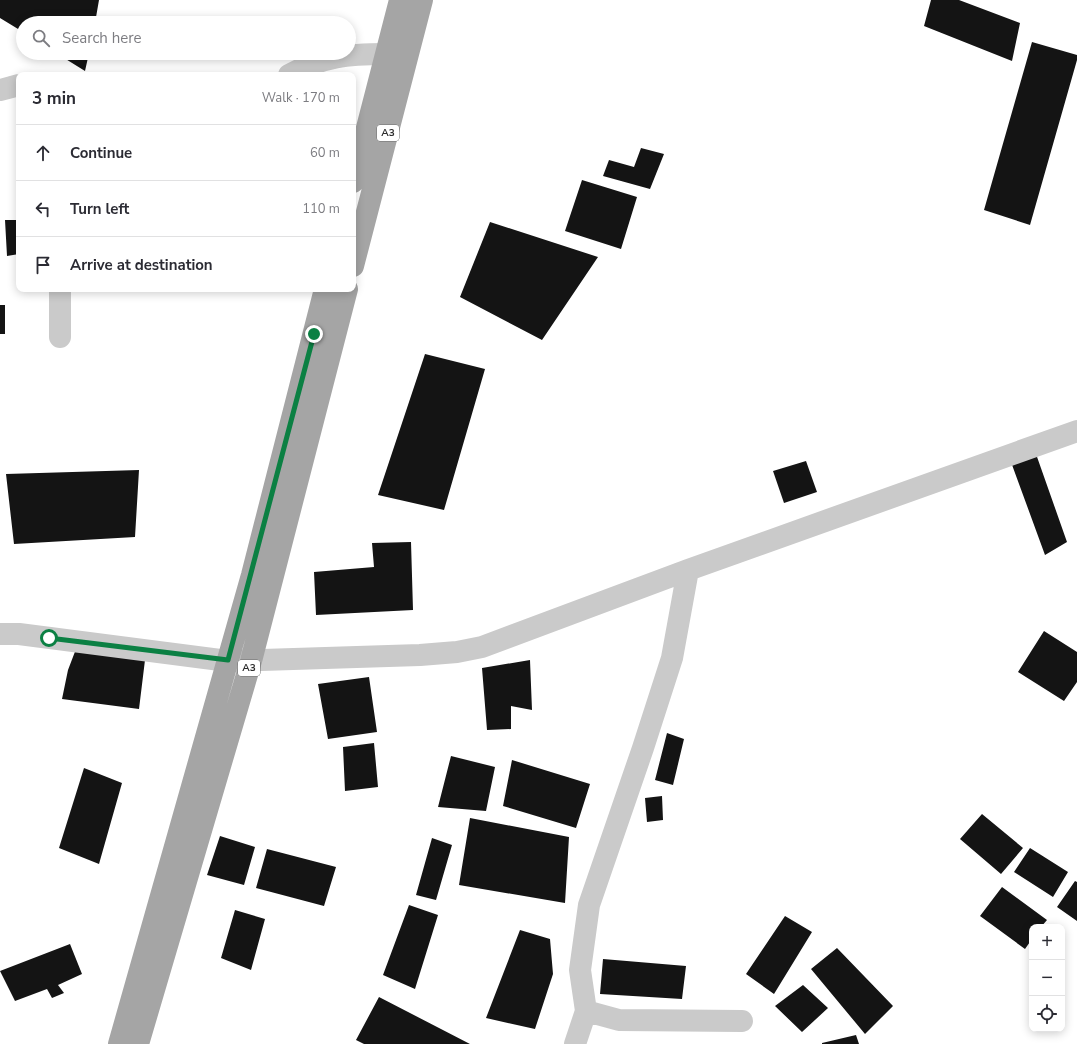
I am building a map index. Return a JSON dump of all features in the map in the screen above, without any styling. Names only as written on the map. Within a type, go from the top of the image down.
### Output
[{"type":"main road","name":"A3","points":[[356,170],[400,0]]},
{"type":"main road","name":"A3","points":[[356,254],[422,0]]},
{"type":"main road","name":"A3","points":[[119,1044],[228,660],[325,292]]},
{"type":"main road","name":"A3","points":[[138,1044],[251,661],[346,292]]},
{"type":"street","points":[[356,54],[386,54]]},
{"type":"street","points":[[294,72],[307,65],[321,60]]},
{"type":"street","points":[[0,90],[16,85]]},
{"type":"street","points":[[60,292],[60,338]]},
{"type":"street","points":[[0,634],[19,634],[228,660],[251,661],[457,652],[482,646],[688,570],[1077,431]]},
{"type":"street","points":[[575,1044],[586,1011],[580,970],[589,905],[672,658],[688,570]]},
{"type":"street","points":[[586,1011],[619,1020],[742,1021]]},
{"type":"building","points":[[0,0],[99,0],[96,16],[16,16],[16,28],[0,18]]},
{"type":"building","points":[[931,0],[959,0],[1020,23],[1012,61],[924,26]]},
{"type":"building","points":[[1032,42],[1077,55],[1077,60],[1030,225],[984,210]]},
{"type":"building","points":[[67,60],[87,60],[85,71]]},
{"type":"building","points":[[641,148],[664,154],[650,189],[603,176],[609,160],[634,167]]},
{"type":"building","points":[[582,180],[637,197],[621,249],[565,231]]},
{"type":"building","points":[[5,220],[16,220],[16,254],[7,256]]},
{"type":"building","points":[[490,222],[598,257],[542,340],[460,297]]},
{"type":"building","points":[[0,305],[5,305],[5,334],[0,334]]},
{"type":"building","points":[[425,354],[485,369],[444,510],[378,495]]},
{"type":"building","points":[[1036,454],[1067,542],[1045,555],[1011,462]]},
{"type":"building","points":[[806,461],[817,492],[784,503],[773,471]]},
{"type":"building","points":[[139,470],[135,537],[14,544],[6,474]]},
{"type":"building","points":[[411,542],[413,610],[316,615],[314,572],[374,567],[372,543]]},
{"type":"building","points":[[1044,631],[1077,652],[1077,682],[1064,701],[1018,672]]},
{"type":"building","points":[[76,649],[145,660],[139,709],[62,699],[68,670]]},
{"type":"building","points":[[530,660],[532,710],[511,706],[511,729],[487,730],[482,668]]},
{"type":"building","points":[[369,677],[377,732],[328,739],[318,684]]},
{"type":"building","points":[[667,733],[684,739],[673,785],[655,780]]},
{"type":"building","points":[[374,743],[378,787],[345,791],[343,747]]},
{"type":"building","points":[[451,756],[495,767],[486,811],[438,807]]},
{"type":"building","points":[[512,760],[590,784],[576,828],[503,806]]},
{"type":"building","points":[[84,768],[122,783],[99,864],[59,848]]},
{"type":"building","points":[[662,796],[663,820],[647,822],[645,798]]},
{"type":"building","points":[[982,814],[1023,848],[1001,874],[960,839]]},
{"type":"building","points":[[470,818],[569,837],[565,903],[459,885]]},
{"type":"building","points":[[220,836],[255,847],[244,885],[207,875]]},
{"type":"building","points":[[432,838],[452,845],[436,900],[416,895]]},
{"type":"building","points":[[1030,848],[1068,872],[1053,897],[1014,872]]},
{"type":"building","points":[[267,849],[336,867],[324,906],[256,888]]},
{"type":"building","points":[[1075,881],[1077,882],[1077,921],[1057,907]]},
{"type":"building","points":[[1002,887],[1047,920],[1044,924],[1029,924],[1029,943],[1025,949],[980,916]]},
{"type":"building","points":[[409,905],[438,915],[415,989],[383,975]]},
{"type":"building","points":[[235,910],[265,919],[251,970],[221,958]]},
{"type":"building","points":[[785,916],[812,932],[774,994],[746,974]]},
{"type":"building","points":[[520,930],[550,939],[553,974],[535,1029],[486,1018]]},
{"type":"building","points":[[70,944],[82,974],[58,985],[64,993],[52,998],[47,989],[15,1001],[0,971]]},
{"type":"building","points":[[837,948],[893,1006],[865,1034],[811,969]]},
{"type":"building","points":[[603,959],[686,966],[682,999],[600,994]]},
{"type":"building","points":[[803,985],[828,1008],[802,1032],[775,1006]]},
{"type":"building","points":[[379,997],[470,1044],[364,1044],[356,1040]]},
{"type":"building","points":[[856,1035],[859,1044],[822,1044],[822,1043]]},
{"type":"route","points":[[49,638],[228,660],[252,575],[314,334]]}]
